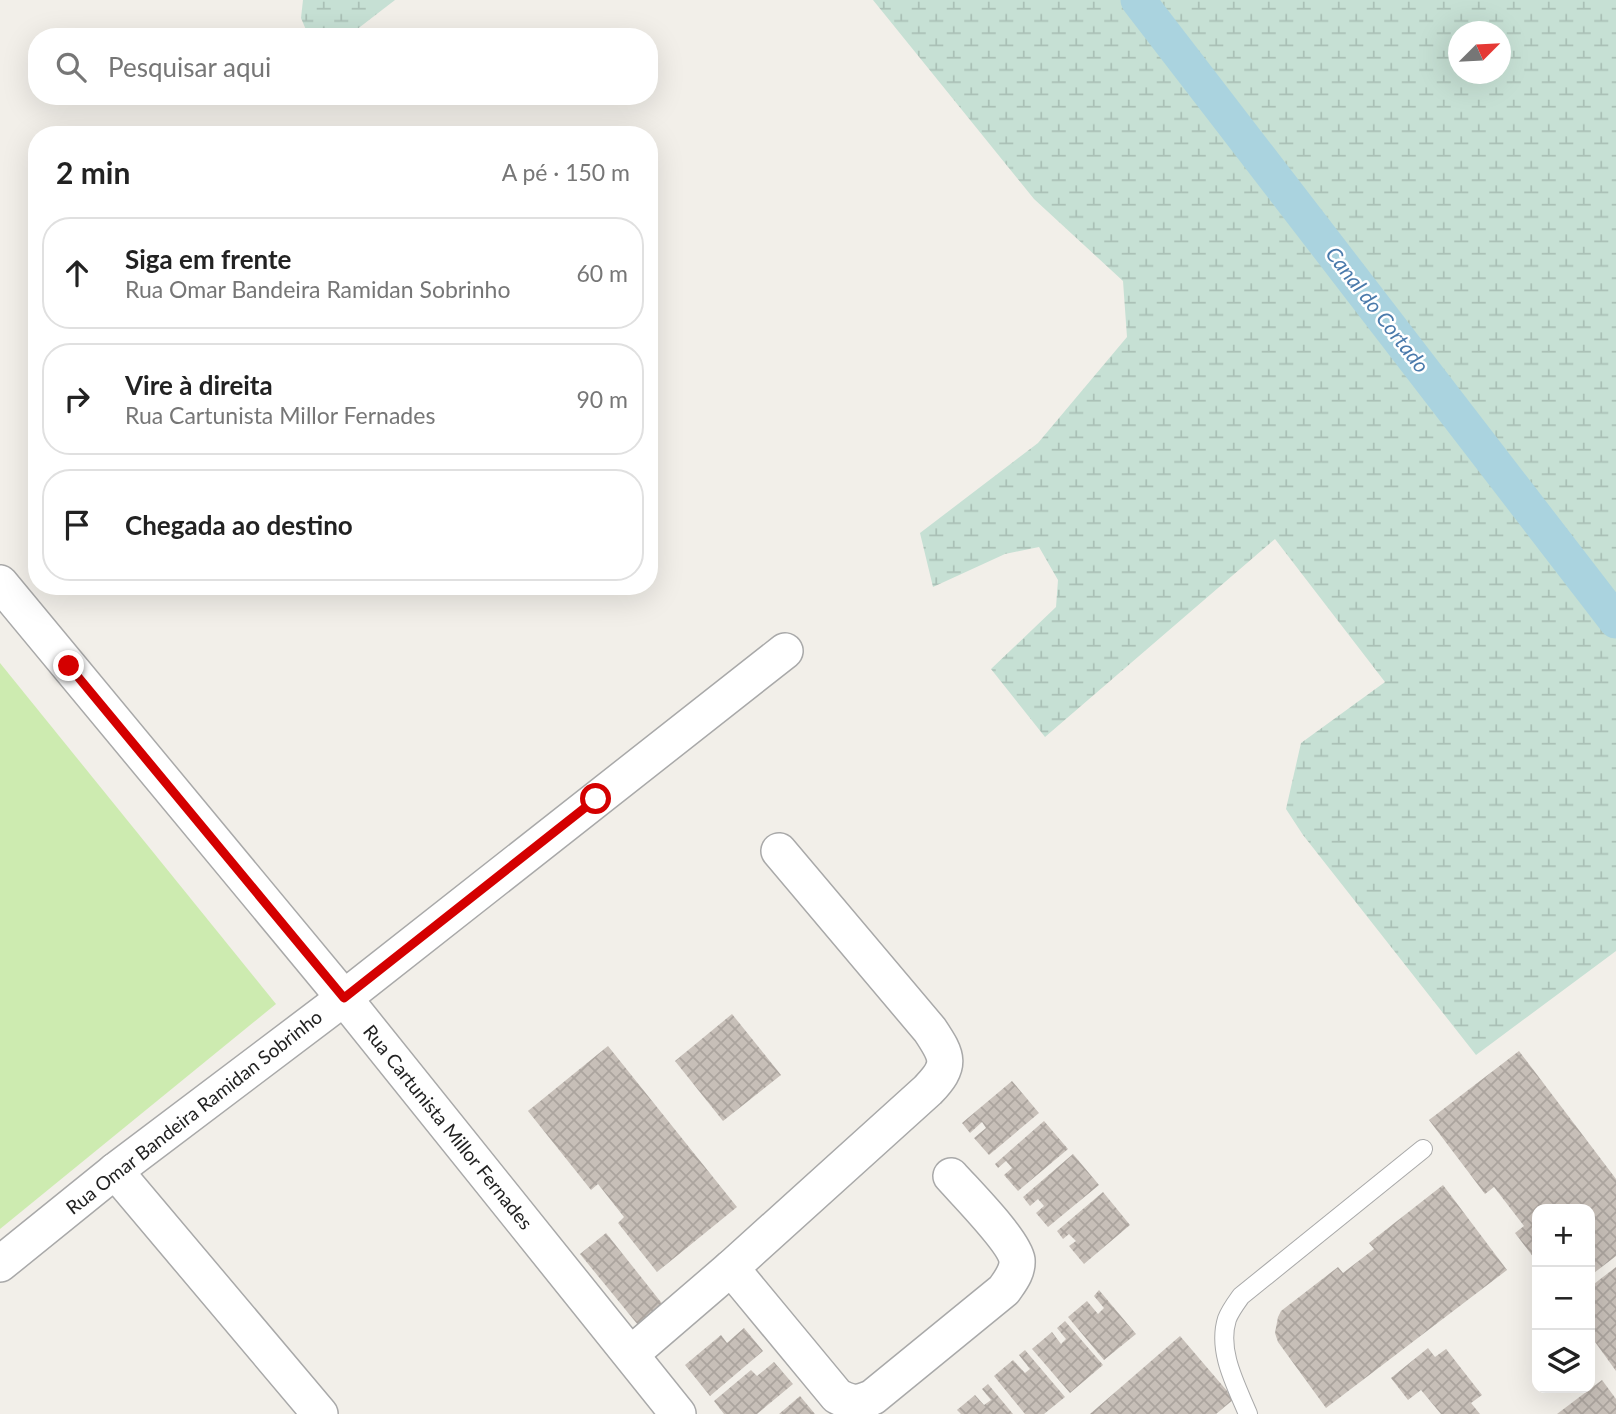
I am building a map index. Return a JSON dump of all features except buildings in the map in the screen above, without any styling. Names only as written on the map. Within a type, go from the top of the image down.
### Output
[{"type":"street","name":"Rua Cartunista Millor Fernades","points":[[0,583],[344,998],[678,1414]]},
{"type":"street","name":"Rua Omar Bandeira Ramidan Sobrinho","points":[[0,1264],[115,1171],[344,998],[785,650]]},
{"type":"street","points":[[631,1354],[731,1268],[928,1090],[940,1077],[946,1063],[943,1049],[930,1030],[779,850]]},
{"type":"street","points":[[115,1171],[320,1414]]},
{"type":"street","points":[[731,1268],[837,1396],[860,1403],[873,1397],[1004,1290],[1014,1276],[1017,1262],[1012,1246],[951,1176]]},
{"type":"lane","points":[[1248,1414],[1230,1370],[1223,1339],[1227,1318],[1241,1296],[1423,1149]]},
{"type":"green space","points":[[303,0],[395,0],[359,28],[305,28],[301,18]]},
{"type":"green space","points":[[873,0],[1616,0],[1616,951],[1476,1055],[1303,835],[1286,809],[1301,743],[1385,682],[1275,539],[1045,737],[991,669],[1056,607],[1058,580],[1039,547],[1005,554],[933,587],[920,533],[1038,443],[1127,337],[1123,281],[1034,199]]},
{"type":"green space","points":[[0,663],[276,1004],[0,1229]]},
{"type":"waterway","name":"Canal do Cortado","points":[[1138,0],[1616,621]]},
{"type":"route","points":[[69,666],[344,998],[596,799]]}]
